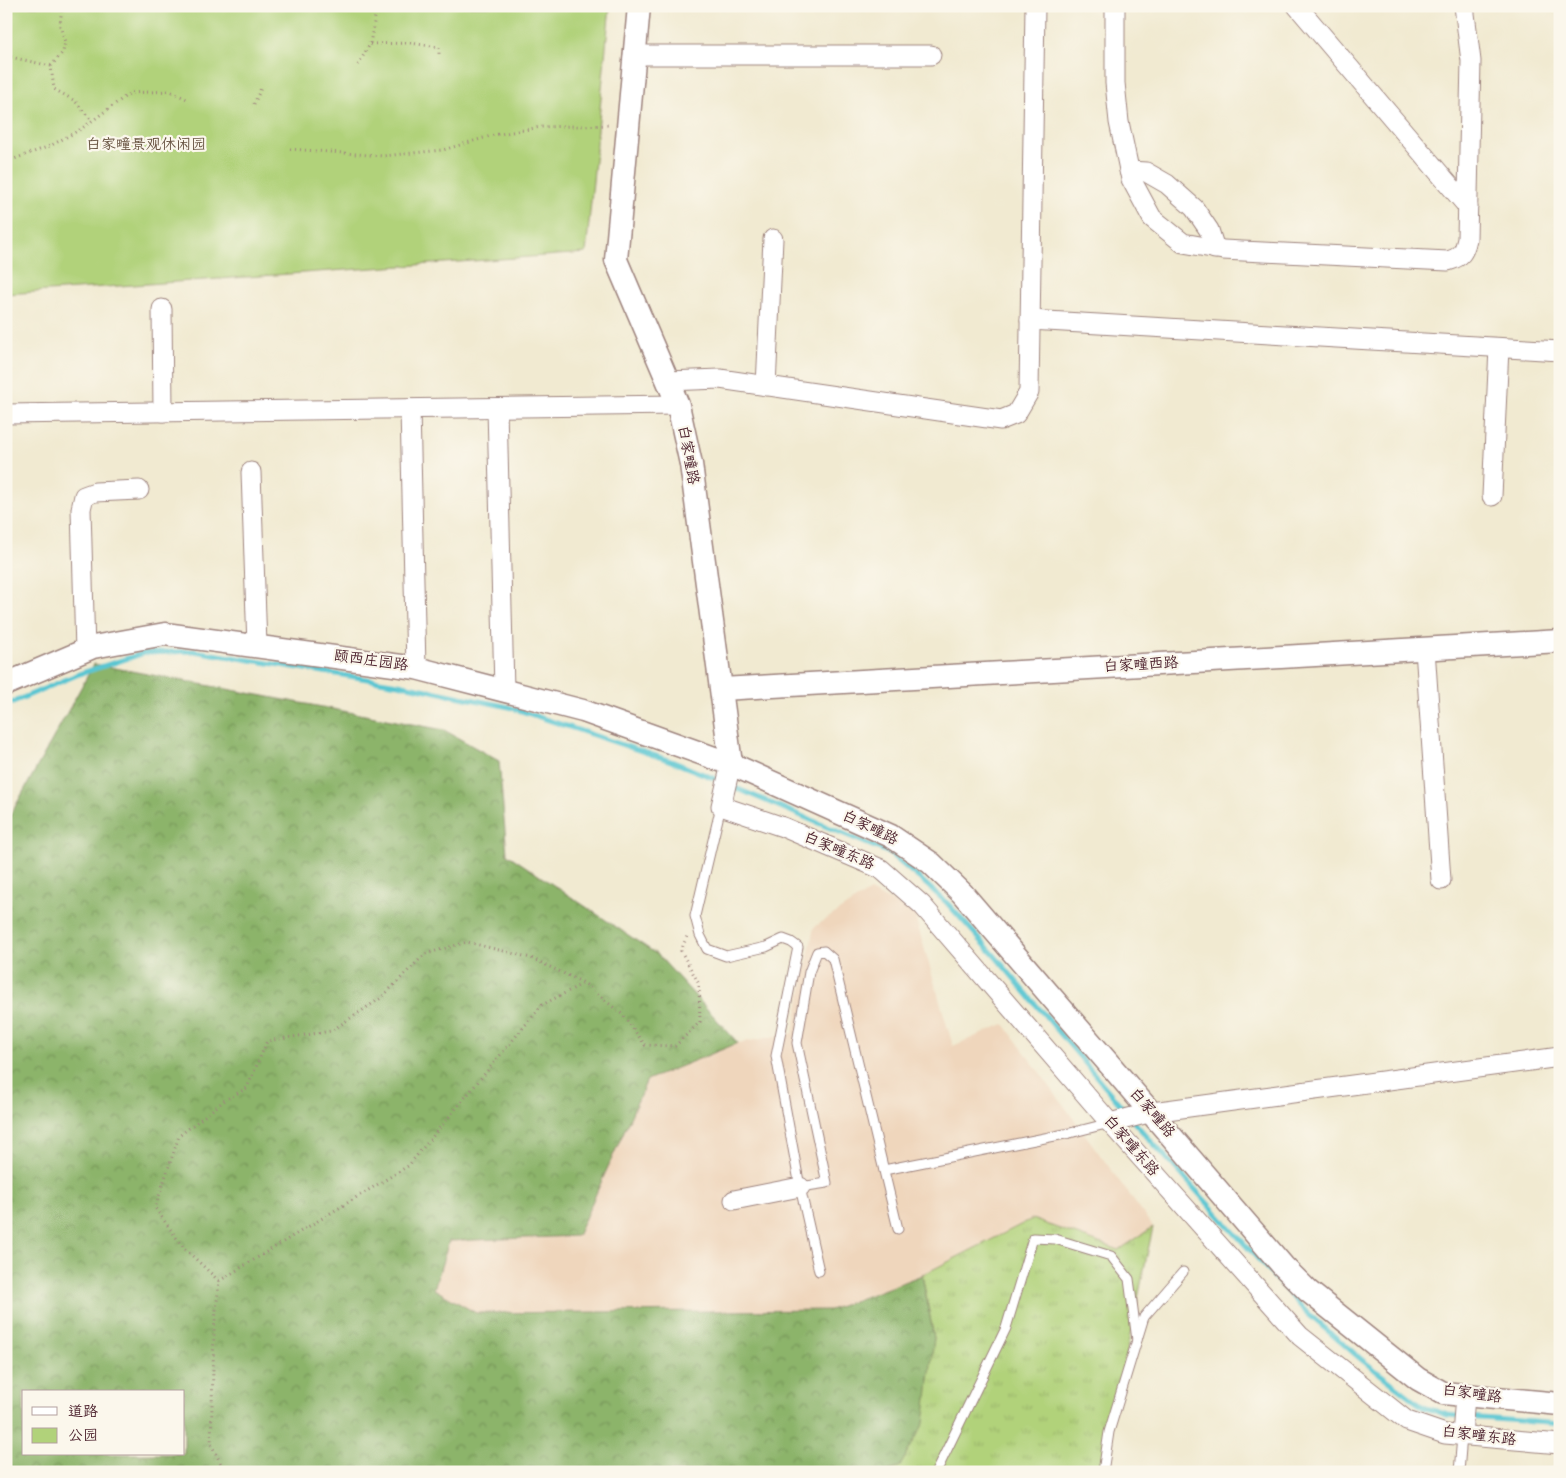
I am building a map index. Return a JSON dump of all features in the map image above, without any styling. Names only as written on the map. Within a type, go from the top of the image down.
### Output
[{"type":"street","name":"白家疃路","points":[[639,6],[616,260],[678,406],[691,464],[722,688],[726,784],[891,836],[931,862],[962,893],[1131,1118],[1308,1291],[1418,1379],[1443,1393],[1464,1416],[1560,1404]]},
{"type":"street","points":[[668,381],[720,379],[1001,420],[1016,414],[1029,392],[1035,6]]},
{"type":"street","points":[[1115,6],[1115,83],[1119,122],[1131,179],[1152,218],[1182,242],[1215,249],[1448,261],[1459,258],[1464,251],[1468,207],[1471,61],[1464,6]]},
{"type":"street","points":[[1297,6],[1468,207]]},
{"type":"street","points":[[635,55],[931,55]]},
{"type":"street","points":[[1129,171],[1146,172],[1167,184],[1194,208],[1209,230],[1215,249]]},
{"type":"street","points":[[766,386],[773,239]]},
{"type":"street","points":[[162,309],[163,412]]},
{"type":"street","points":[[1030,320],[1560,350]]},
{"type":"street","points":[[1492,496],[1499,348]]},
{"type":"street","points":[[6,414],[678,406]]},
{"type":"street","points":[[497,408],[504,689]]},
{"type":"street","points":[[410,409],[416,668]]},
{"type":"street","points":[[251,472],[257,646]]},
{"type":"street","points":[[84,651],[81,509],[84,496],[94,492],[139,490]]},
{"type":"street","name":"颐西庄园路","points":[[6,684],[84,651],[165,634],[416,668],[584,711],[726,784]]},
{"type":"street","name":"白家疃西路","points":[[722,688],[1560,641]]},
{"type":"street","points":[[1425,648],[1441,880]]},
{"type":"street","name":"白家疃东路","points":[[726,784],[783,828],[881,868],[922,906],[1131,1118],[1300,1336],[1407,1421],[1444,1434],[1464,1416],[1560,1444]]},
{"type":"street","points":[[1131,1118],[1560,1057]]},
{"type":"street","points":[[734,1200],[800,1187]]},
{"type":"lane","points":[[726,784],[695,916],[700,935],[707,949],[726,956],[766,946],[783,939],[798,947],[776,1056],[800,1187],[819,1271]]},
{"type":"lane","points":[[800,1187],[827,1182],[797,1043],[809,972],[817,952],[824,951],[833,959],[898,1228]]},
{"type":"lane","points":[[884,1170],[1070,1133],[1131,1118]]},
{"type":"lane","points":[[936,1472],[1006,1328],[1033,1238],[1055,1239],[1111,1256],[1129,1278],[1137,1340]]},
{"type":"lane","points":[[1103,1472],[1108,1432],[1144,1317],[1183,1272]]},
{"type":"lane","points":[[1459,1472],[1464,1416]]},
{"type":"path","points":[[62,6],[60,26],[65,42],[63,52],[51,66],[54,90],[75,102],[92,121]]},
{"type":"path","points":[[358,65],[370,44],[377,6]]},
{"type":"path","points":[[370,44],[410,43],[439,47],[439,56]]},
{"type":"path","points":[[6,56],[51,66]]},
{"type":"path","points":[[254,104],[261,88]]},
{"type":"path","points":[[6,166],[8,161],[50,146],[92,121],[130,93],[170,91],[188,100]]},
{"type":"path","points":[[290,149],[383,156],[443,150],[494,135],[541,127],[628,124]]},
{"type":"path","points":[[219,1281],[184,1248],[155,1208],[178,1136],[225,1100],[247,1088],[267,1041],[331,1031],[381,998],[425,954],[467,942],[531,958],[584,983],[623,1014],[645,1045],[675,1046],[700,1022],[699,984],[681,951],[695,916]]},
{"type":"path","points":[[219,1281],[408,1166],[542,1005],[584,983]]},
{"type":"path","points":[[219,1281],[214,1331],[211,1444],[225,1472]]},
{"type":"shaded area","points":[[870,891],[914,913],[953,1046],[1004,1024],[1153,1227],[1119,1250],[1031,1219],[922,1275],[830,1310],[476,1313],[434,1289],[449,1241],[577,1236],[647,1080],[738,1043],[793,1033],[814,927]]},
{"type":"green space","name":"白家疃景观休闲园","points":[[6,6],[610,6],[586,253],[6,294]]},
{"type":"green space","points":[[94,664],[444,730],[499,761],[507,854],[658,955],[738,1043],[647,1080],[577,1236],[449,1241],[434,1289],[476,1313],[830,1310],[922,1275],[934,1338],[924,1423],[899,1468],[884,1472],[6,1472],[6,823]]},
{"type":"green space","points":[[1032,1219],[1119,1250],[1153,1227],[1101,1472],[884,1472],[899,1468],[934,1338],[922,1275]]},
{"type":"waterway","points":[[6,705],[79,674],[144,653],[194,651],[398,684],[509,707],[671,761],[723,782]]},
{"type":"waterway","points":[[731,786],[889,853],[947,903],[995,956],[1128,1114]]},
{"type":"waterway","points":[[1133,1121],[1307,1313],[1362,1360],[1423,1407],[1448,1415],[1459,1416]]},
{"type":"waterway","points":[[1468,1417],[1560,1424]]}]
